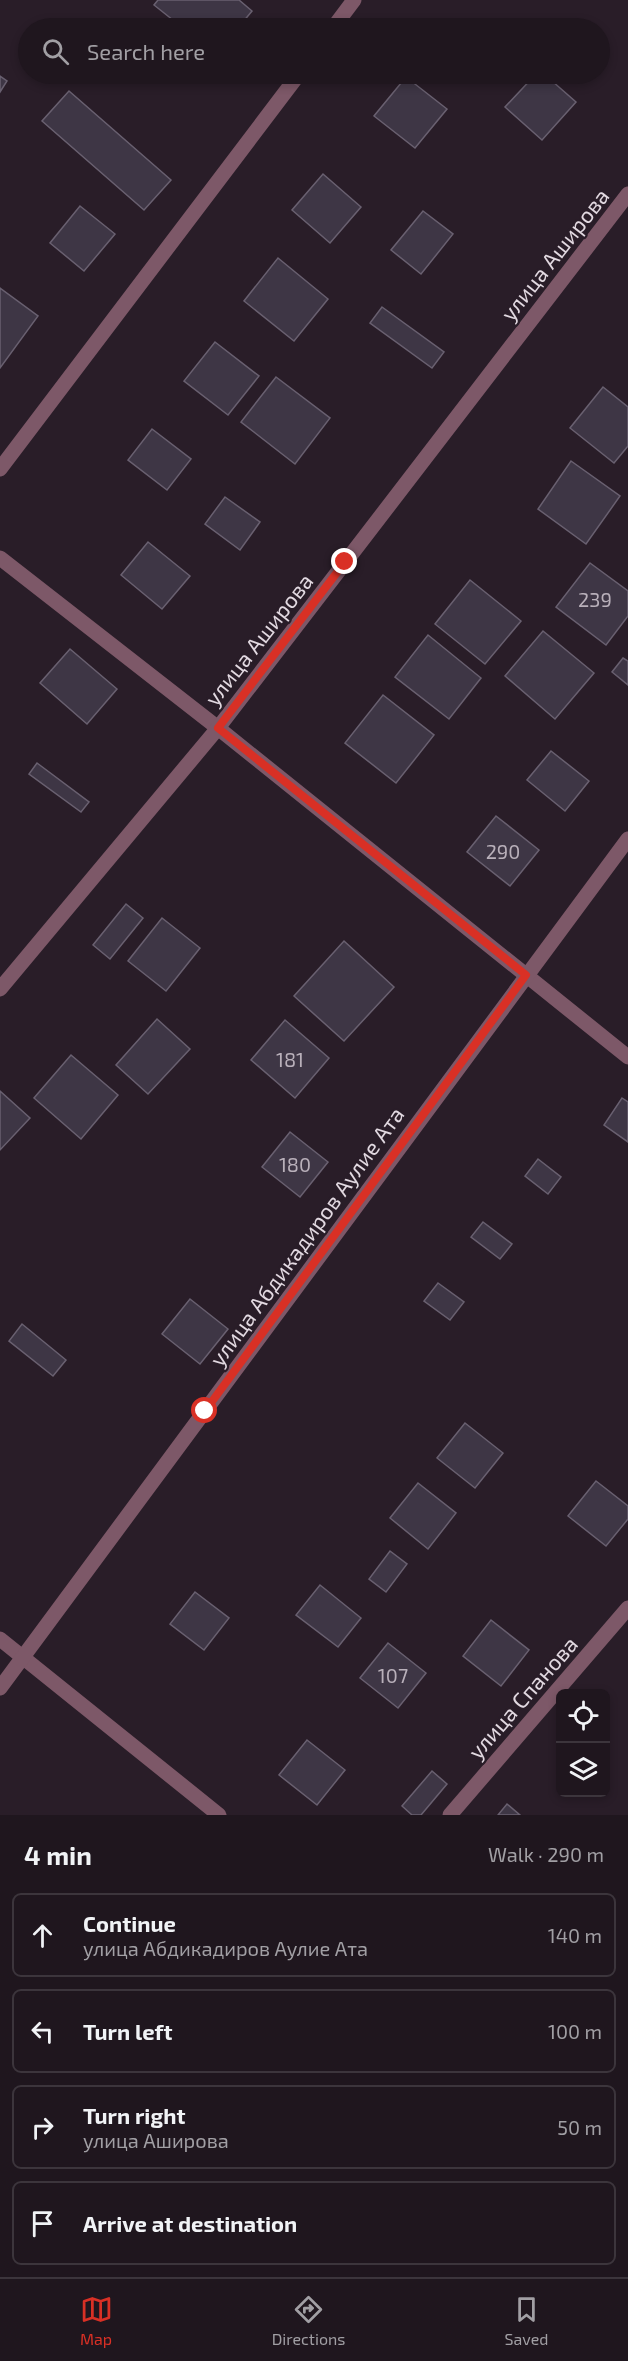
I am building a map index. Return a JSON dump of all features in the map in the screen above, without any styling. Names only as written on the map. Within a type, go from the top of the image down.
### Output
[{"type":"street","points":[[340,18],[354,0]]},
{"type":"street","points":[[0,469],[291,84]]},
{"type":"street","name":"улица Аширова","points":[[0,989],[218,728],[628,194]]},
{"type":"street","points":[[0,558],[218,728],[628,1057]]},
{"type":"street","name":"улица Абдикадиров Аулие Ата","points":[[0,1688],[628,839]]},
{"type":"street","name":"улица Спанова","points":[[450,1815],[628,1608]]},
{"type":"street","points":[[0,1639],[219,1815]]},
{"type":"building","points":[[158,0],[239,0],[252,11],[246,18],[170,18],[154,5]]},
{"type":"building","points":[[0,76],[7,81],[0,92]]},
{"type":"building","points":[[400,84],[415,84],[447,109],[415,148],[374,116]]},
{"type":"building","points":[[527,84],[555,84],[576,102],[542,140],[505,107]]},
{"type":"building","points":[[69,91],[171,180],[144,210],[42,121]]},
{"type":"building","points":[[323,174],[361,207],[330,243],[292,210]]},
{"type":"building","points":[[80,206],[115,234],[84,271],[50,243]]},
{"type":"building","points":[[423,211],[453,234],[421,274],[391,250]]},
{"type":"building","points":[[278,258],[328,299],[294,341],[244,301]]},
{"type":"building","points":[[0,288],[38,316],[0,368]]},
{"type":"building","points":[[382,307],[444,352],[432,368],[370,323]]},
{"type":"building","points":[[215,342],[259,376],[228,415],[184,381]]},
{"type":"building","points":[[276,377],[330,418],[295,464],[241,422]]},
{"type":"building","points":[[603,387],[628,407],[628,446],[614,463],[570,428]]},
{"type":"building","points":[[152,429],[191,459],[167,490],[128,460]]},
{"type":"building","points":[[571,461],[620,496],[586,544],[538,509]]},
{"type":"building","points":[[225,497],[260,522],[240,550],[205,524]]},
{"type":"building","points":[[148,542],[190,576],[162,609],[121,575]]},
{"type":"building","points":[[590,563],[628,591],[628,616],[606,645],[556,607]]},
{"type":"building","points":[[470,580],[521,621],[485,664],[435,624]]},
{"type":"building","points":[[543,631],[594,673],[555,719],[505,676]]},
{"type":"building","points":[[428,635],[481,678],[449,719],[395,677]]},
{"type":"building","points":[[70,649],[117,689],[87,724],[40,683]]},
{"type":"building","points":[[623,658],[628,661],[628,685],[612,672]]},
{"type":"building","points":[[383,695],[434,735],[396,783],[345,743]]},
{"type":"building","points":[[551,751],[589,781],[565,811],[527,780]]},
{"type":"building","points":[[37,763],[89,802],[81,812],[29,774]]},
{"type":"building","points":[[496,816],[539,850],[510,886],[467,852]]},
{"type":"building","points":[[126,904],[143,918],[110,959],[93,945]]},
{"type":"building","points":[[162,918],[200,948],[166,991],[128,961]]},
{"type":"building","points":[[344,941],[394,987],[344,1041],[294,996]]},
{"type":"building","points":[[157,1019],[190,1049],[148,1094],[116,1065]]},
{"type":"building","points":[[285,1020],[329,1058],[295,1098],[251,1060]]},
{"type":"building","points":[[71,1055],[118,1095],[81,1139],[34,1098]]},
{"type":"building","points":[[0,1091],[30,1118],[0,1150]]},
{"type":"building","points":[[622,1098],[628,1102],[628,1142],[604,1125]]},
{"type":"building","points":[[290,1132],[328,1162],[300,1197],[262,1167]]},
{"type":"building","points":[[538,1159],[561,1177],[548,1194],[525,1176]]},
{"type":"building","points":[[483,1222],[512,1244],[500,1259],[471,1237]]},
{"type":"building","points":[[438,1283],[464,1302],[450,1320],[424,1301]]},
{"type":"building","points":[[190,1299],[228,1329],[200,1364],[162,1334]]},
{"type":"building","points":[[22,1324],[66,1360],[53,1376],[9,1341]]},
{"type":"building","points":[[465,1423],[503,1453],[475,1488],[437,1458]]},
{"type":"building","points":[[596,1481],[628,1506],[628,1519],[606,1546],[568,1516]]},
{"type":"building","points":[[418,1483],[456,1513],[428,1549],[390,1518]]},
{"type":"building","points":[[390,1551],[407,1564],[386,1592],[369,1579]]},
{"type":"building","points":[[320,1585],[361,1618],[338,1647],[296,1615]]},
{"type":"building","points":[[195,1592],[229,1618],[204,1650],[170,1624]]},
{"type":"building","points":[[491,1620],[529,1650],[501,1686],[463,1656]]},
{"type":"building","points":[[388,1643],[426,1673],[398,1708],[360,1678]]},
{"type":"building","points":[[307,1740],[345,1770],[317,1805],[279,1775]]},
{"type":"building","points":[[432,1771],[447,1784],[421,1815],[412,1815],[402,1806]]},
{"type":"building","points":[[507,1804],[520,1815],[498,1815]]},
{"type":"route","points":[[205,1411],[526,975],[218,728],[345,562]]}]
